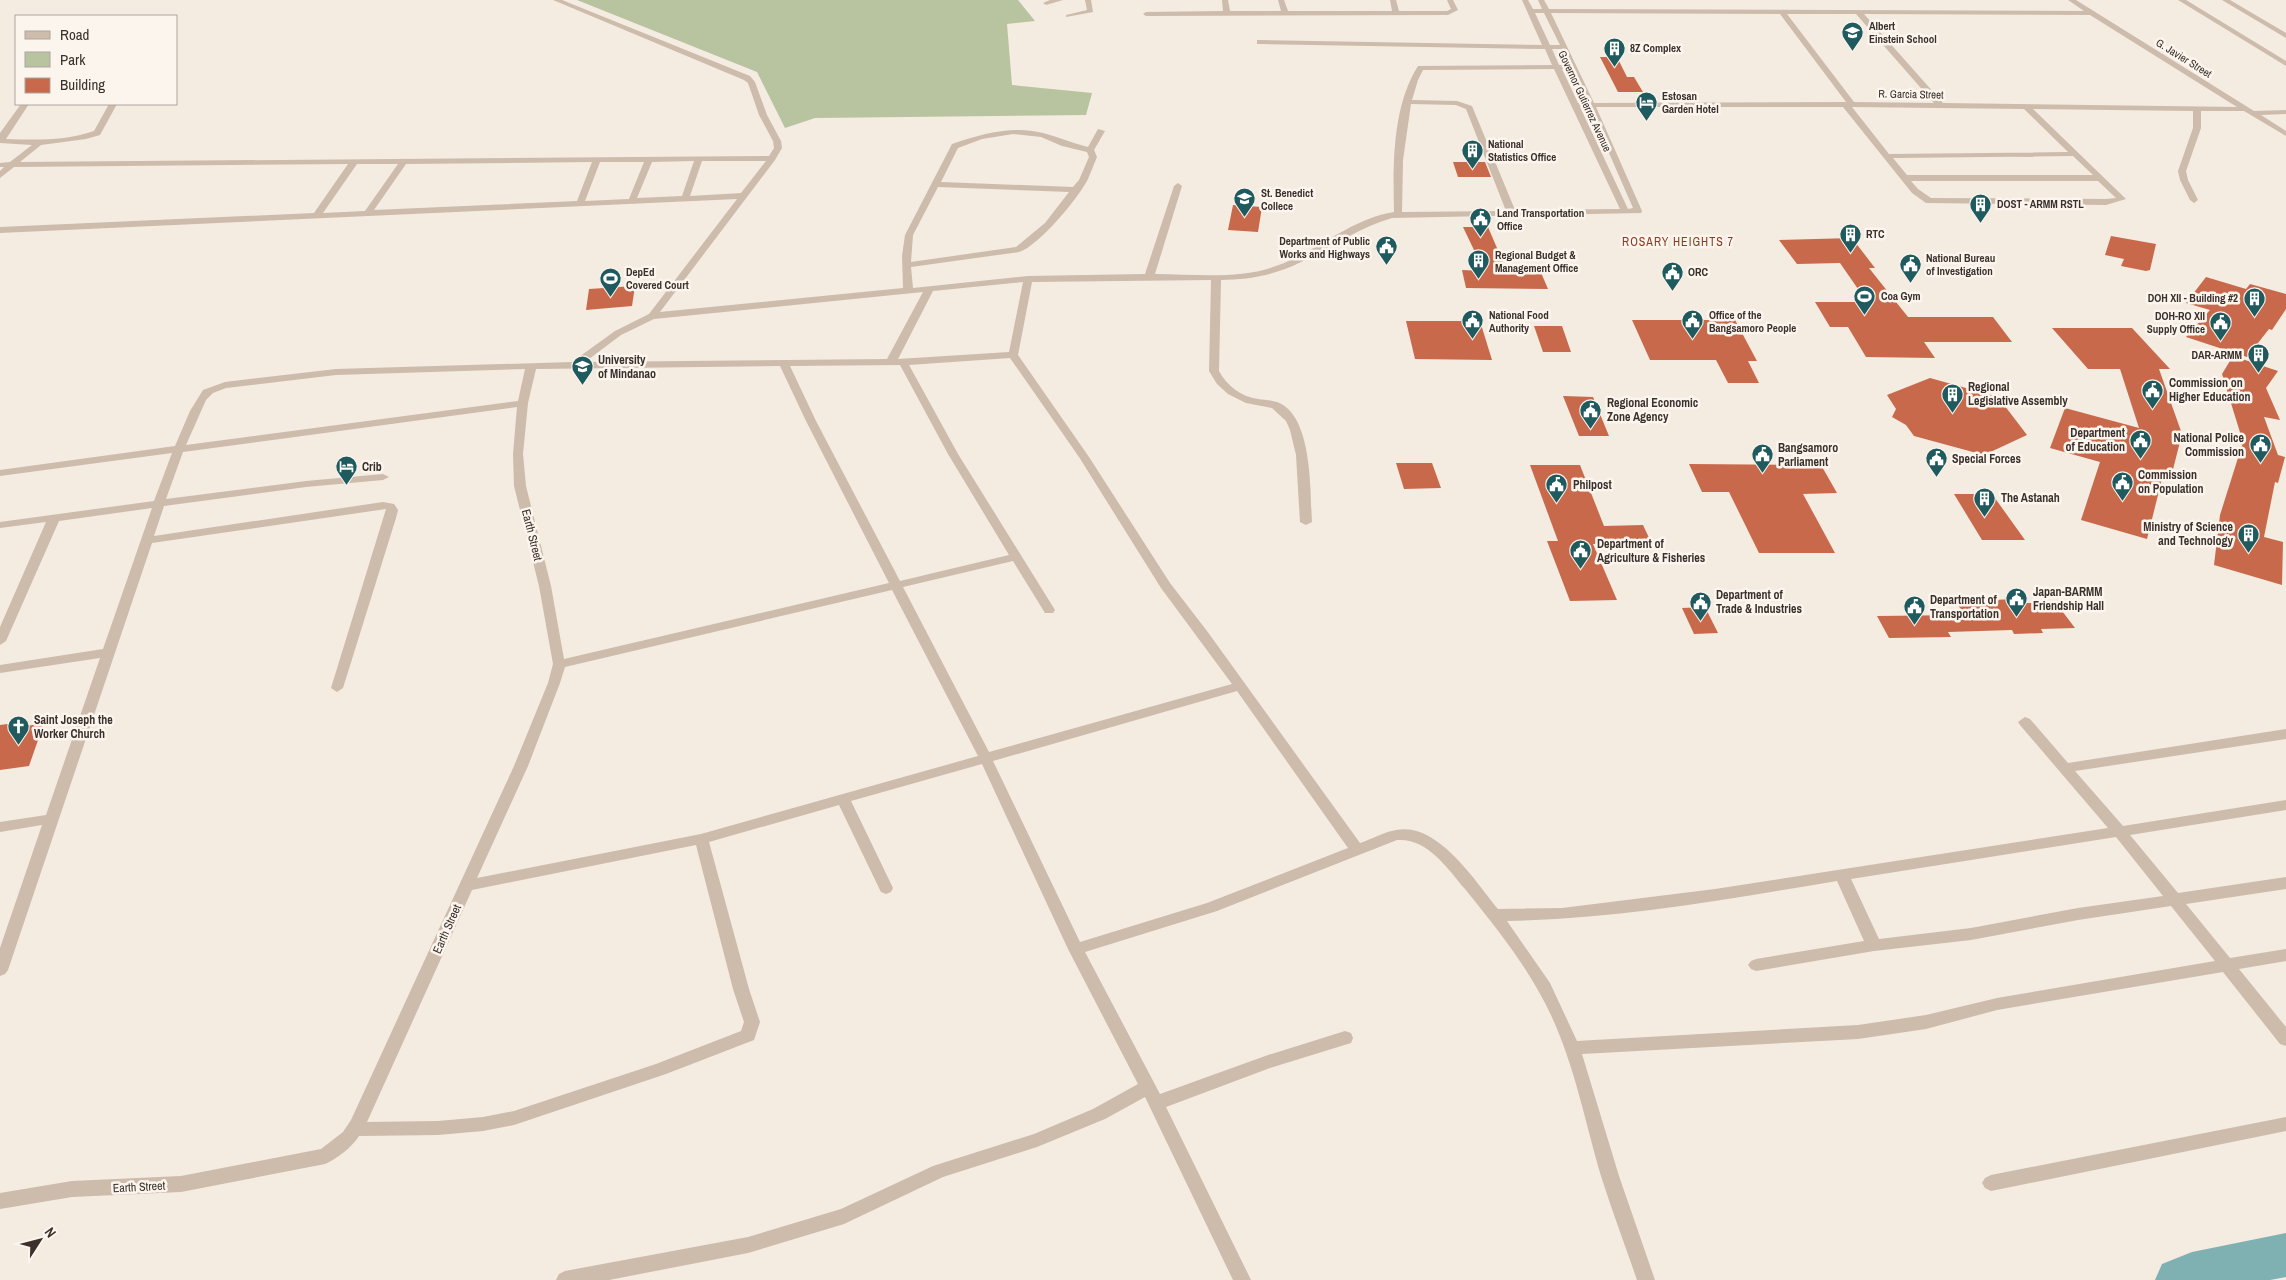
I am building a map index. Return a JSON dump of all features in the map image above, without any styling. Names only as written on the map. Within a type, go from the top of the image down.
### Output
[{"type":"street","points":[[556,0],[747,78],[751,82],[763,115],[777,141],[778,148],[772,158],[741,196],[652,316]]},
{"type":"street","points":[[1046,3],[1060,0]]},
{"type":"street","points":[[1068,16],[1091,11],[1088,0]]},
{"type":"street","points":[[1224,0],[1227,13]]},
{"type":"street","points":[[1281,0],[1286,14]]},
{"type":"street","points":[[1393,0],[1396,14]]},
{"type":"street","points":[[1146,14],[1396,14],[1453,12],[1455,10],[1450,0]]},
{"type":"street","name":"Governor Gutierrez Avenue","points":[[1525,0],[1625,211],[1638,211],[1575,68],[1541,0]]},
{"type":"street","name":"G. Javier Street","points":[[2071,0],[2286,134]]},
{"type":"street","points":[[2181,0],[2286,64]]},
{"type":"street","points":[[2225,0],[2286,36]]},
{"type":"street","points":[[1530,11],[1783,14],[2091,13]]},
{"type":"street","points":[[1859,13],[1941,106]]},
{"type":"street","points":[[1783,14],[1848,105],[1920,197],[1936,202],[2106,202],[2122,199],[2098,178],[2026,106]]},
{"type":"street","points":[[1260,42],[1563,46]]},
{"type":"street","points":[[1398,214],[1400,159],[1408,102],[1419,70],[1425,67],[1575,68]]},
{"type":"street","points":[[1408,102],[1457,104],[1469,108],[1511,212]]},
{"type":"street","points":[[25,105],[3,134],[0,141],[40,143],[94,134],[112,105]]},
{"type":"street","name":"R. Garcia Street","points":[[1574,105],[2026,106],[2286,112]]},
{"type":"street","points":[[2194,200],[2182,171],[2197,128],[2197,109]]},
{"type":"street","points":[[1090,150],[1101,131]]},
{"type":"street","points":[[908,292],[908,265],[905,251],[909,235],[952,148],[958,144],[993,134],[1030,133],[1090,150]]},
{"type":"street","points":[[0,175],[40,143]]},
{"type":"street","points":[[908,265],[1018,250],[1037,236],[1084,180],[1093,157],[1090,150]]},
{"type":"street","points":[[1887,156],[2074,154]]},
{"type":"street","points":[[0,166],[772,158]]},
{"type":"street","points":[[632,201],[649,159]]},
{"type":"street","points":[[684,199],[698,159]]},
{"type":"street","points":[[580,203],[597,160]]},
{"type":"street","points":[[317,215],[354,162]]},
{"type":"street","points":[[368,213],[402,162]]},
{"type":"street","points":[[1906,178],[2098,178]]},
{"type":"street","points":[[934,184],[1076,190]]},
{"type":"street","points":[[1149,277],[1178,186]]},
{"type":"street","points":[[0,230],[741,196]]},
{"type":"street","points":[[574,365],[618,333],[652,316],[928,291],[1028,279],[1072,276],[1216,278],[1267,273],[1368,222],[1398,214],[1625,211]]},
{"type":"street","points":[[1216,278],[1214,371],[1217,377],[1238,396],[1254,402],[1278,407],[1292,422],[1297,436],[1302,468],[1306,522]]},
{"type":"street","points":[[1028,279],[1013,355],[1084,457],[1165,585],[1203,634],[1358,852]]},
{"type":"street","points":[[897,362],[928,291]]},
{"type":"street","points":[[0,970],[106,653],[148,540],[159,504],[203,396],[212,389],[225,385],[336,372],[574,365],[897,362],[1013,355]]},
{"type":"street","points":[[897,362],[1049,610]]},
{"type":"street","points":[[784,363],[811,421],[985,758],[1076,949],[1148,1087],[1242,1280]]},
{"type":"street","name":"Earth Street","points":[[0,1201],[72,1189],[148,1187],[213,1180],[325,1156],[337,1148],[354,1129],[551,696],[559,664],[545,586],[520,486],[518,454],[523,403],[531,367]]},
{"type":"street","points":[[0,473],[179,451],[523,403]]},
{"type":"street","points":[[0,525],[306,484],[383,477]]},
{"type":"street","points":[[148,540],[307,515],[383,505],[390,506],[390,518],[375,572],[337,688]]},
{"type":"street","points":[[0,641],[54,518]]},
{"type":"street","points":[[559,664],[1017,557]]},
{"type":"street","points":[[0,669],[106,653]]},
{"type":"street","points":[[466,886],[701,839],[1239,686]]},
{"type":"street","points":[[2025,722],[2120,832],[2285,1036]]},
{"type":"street","points":[[2065,768],[2286,734]]},
{"type":"street","points":[[843,798],[886,888]]},
{"type":"street","points":[[1494,915],[1562,914],[1617,908],[1842,875],[2286,805]]},
{"type":"street","points":[[0,827],[51,819]]},
{"type":"street","points":[[1076,949],[1212,907],[1358,852],[1402,833],[1417,836],[1438,850],[1494,915],[1538,975],[1573,1048],[1611,1179],[1646,1280]]},
{"type":"street","points":[[354,1129],[438,1128],[483,1124],[514,1118],[660,1069],[748,1035],[752,1022],[741,989],[701,839]]},
{"type":"street","points":[[1842,875],[1874,945]]},
{"type":"street","points":[[1756,965],[1874,945],[1971,934],[2174,899],[2286,883]]},
{"type":"street","points":[[1573,1048],[1706,1039],[1858,1032],[1926,1022],[1997,1004],[2286,955]]},
{"type":"street","points":[[1156,1103],[1268,1062],[1345,1038]]},
{"type":"street","points":[[565,1280],[748,1246],[844,1216],[939,1171],[1038,1140],[1099,1114],[1148,1087]]},
{"type":"street","points":[[1991,1183],[2286,1124]]},
{"type":"green space","points":[[577,0],[1018,0],[1035,21],[1007,24],[1012,85],[1092,93],[1086,115],[815,118],[785,128],[757,72]]},
{"type":"building","points":[[1600,57],[1617,57],[1627,77],[1634,77],[1643,92],[1618,92]]},
{"type":"building","name":"National Statistics Office","points":[[1453,162],[1485,162],[1491,177],[1458,177]]},
{"type":"building","name":"St. Benedict Collece","points":[[1233,205],[1262,207],[1258,232],[1228,230]]},
{"type":"building","points":[[1463,227],[1488,227],[1506,269],[1539,268],[1548,289],[1466,288],[1462,270],[1484,271]]},
{"type":"building","points":[[2111,236],[2156,244],[2150,270],[2146,271],[2121,266],[2124,259],[2105,255]]},
{"type":"building","points":[[1852,238],[1875,268],[1869,268],[1908,317],[1993,317],[2012,342],[1924,342],[1935,358],[1866,357],[1848,327],[1830,327],[1815,302],[1867,302],[1840,263],[1797,264],[1779,240]]},
{"type":"building","points":[[2206,277],[2246,289],[2250,284],[2286,294],[2286,309],[2272,330],[2269,329],[2247,357],[2186,337],[2210,310],[2186,303]]},
{"type":"building","name":"DepEd Covered Court","points":[[635,286],[632,306],[586,310],[589,289]]},
{"type":"building","name":"Office of the Bangsamoro People","points":[[1632,320],[1735,320],[1757,361],[1748,361],[1759,383],[1728,383],[1716,360],[1650,360]]},
{"type":"building","name":"National Food Authority","points":[[1406,321],[1480,321],[1492,360],[1415,359]]},
{"type":"building","points":[[1534,326],[1562,326],[1571,352],[1543,352]]},
{"type":"building","points":[[2052,328],[2132,328],[2170,369],[2159,369],[2182,434],[2170,481],[2162,479],[2147,539],[2081,520],[2100,462],[2050,448],[2065,408],[2139,428],[2120,369],[2088,369]]},
{"type":"building","points":[[2233,356],[2278,371],[2266,388],[2280,420],[2264,417],[2278,455],[2285,457],[2278,483],[2275,482],[2264,537],[2283,542],[2282,585],[2214,565],[2220,515],[2243,442],[2222,374]]},
{"type":"building","name":"Regional Legislative Assembly","points":[[1930,378],[1998,397],[2027,435],[1984,455],[1914,436],[1906,425],[1892,417],[1896,409],[1887,395]]},
{"type":"building","points":[[1563,396],[1593,397],[1609,436],[1579,436]]},
{"type":"building","points":[[1396,463],[1432,463],[1441,488],[1404,489]]},
{"type":"building","points":[[1689,464],[1821,465],[1837,493],[1803,494],[1835,553],[1759,553],[1729,492],[1702,492]]},
{"type":"building","points":[[1530,465],[1580,465],[1604,526],[1643,525],[1651,542],[1593,544],[1617,600],[1570,601],[1547,541],[1558,541]]},
{"type":"building","name":"The Astanah","points":[[1954,494],[1992,494],[2025,540],[1982,540]]},
{"type":"building","name":"Japan-BARMM Friendship Hall","points":[[2019,599],[2022,603],[2056,603],[2075,628],[2041,629],[2043,633],[2014,634],[2012,630],[1948,632],[1951,637],[1889,638],[1877,616],[1965,615],[1958,605],[1993,604],[1990,600]]},
{"type":"building","name":"Department of Trade & Industries","points":[[1705,607],[1718,633],[1694,634],[1682,608]]},
{"type":"building","name":"Saint Joseph the Worker Church","points":[[29,721],[27,726],[44,723],[29,766],[0,770],[0,725]]},
{"type":"waterway","points":[[2179,1280],[2192,1274],[2286,1255]]},
{"type":"place","name":"Albert Einstein School","points":[[1853,51]]},
{"type":"place","name":"8Z Complex","points":[[1614,67]]},
{"type":"place","name":"Estosan Garden Hotel","points":[[1646,121]]},
{"type":"place","name":"National Statistics Office","points":[[1472,169]]},
{"type":"place","name":"St. Benedict Collece","points":[[1245,218]]},
{"type":"place","name":"DOST - ARMM RSTL","points":[[1981,223]]},
{"type":"place","name":"Land Transportation Office","points":[[1481,238]]},
{"type":"place","name":"RTC","points":[[1850,253]]},
{"type":"place","name":"Department of Public Works and Highways","points":[[1386,266]]},
{"type":"place","name":"Regional Budget & Management Office","points":[[1479,280]]},
{"type":"place","name":"National Bureau of Investigation","points":[[1910,283]]},
{"type":"place","name":"ORC","points":[[1672,291]]},
{"type":"place","name":"DepEd Covered Court","points":[[610,297]]},
{"type":"place","name":"Coa Gym","points":[[1865,315]]},
{"type":"place","name":"DOH XII - Building #2","points":[[2254,317]]},
{"type":"place","name":"National Food Authority","points":[[1473,340]]},
{"type":"place","name":"Office of the Bangsamoro People","points":[[1693,340]]},
{"type":"place","name":"DOH-RO XII Supply Office","points":[[2221,341]]},
{"type":"place","name":"DAR-ARMM","points":[[2258,374]]},
{"type":"place","name":"University of Mindanao","points":[[582,386]]},
{"type":"place","name":"Commission on Higher Education","points":[[2153,409]]},
{"type":"place","name":"Regional Legislative Assembly","points":[[1952,413]]},
{"type":"place","name":"Regional Economic Zone Agency","points":[[1591,429]]},
{"type":"place","name":"Department of Education","points":[[2141,459]]},
{"type":"place","name":"National Police Commission","points":[[2260,464]]},
{"type":"place","name":"Bangsamoro Parliament","points":[[1762,474]]},
{"type":"place","name":"Special Forces","points":[[1936,478]]},
{"type":"place","name":"Crib","points":[[346,486]]},
{"type":"place","name":"Commission on Population","points":[[2122,501]]},
{"type":"place","name":"Philpost","points":[[1557,504]]},
{"type":"place","name":"The Astanah","points":[[1985,517]]},
{"type":"place","name":"Ministry of Science and Technology","points":[[2249,553]]},
{"type":"place","name":"Department of Agriculture & Fisheries","points":[[1581,570]]},
{"type":"place","name":"Japan-BARMM Friendship Hall","points":[[2017,618]]},
{"type":"place","name":"Department of Trade & Industries","points":[[1700,621]]},
{"type":"place","name":"Department of Transportation","points":[[1914,626]]},
{"type":"place","name":"Saint Joseph the Worker Church","points":[[18,746]]},
{"type":"district","name":"ROSARY HEIGHTS 7","points":[[1678,242]]}]
